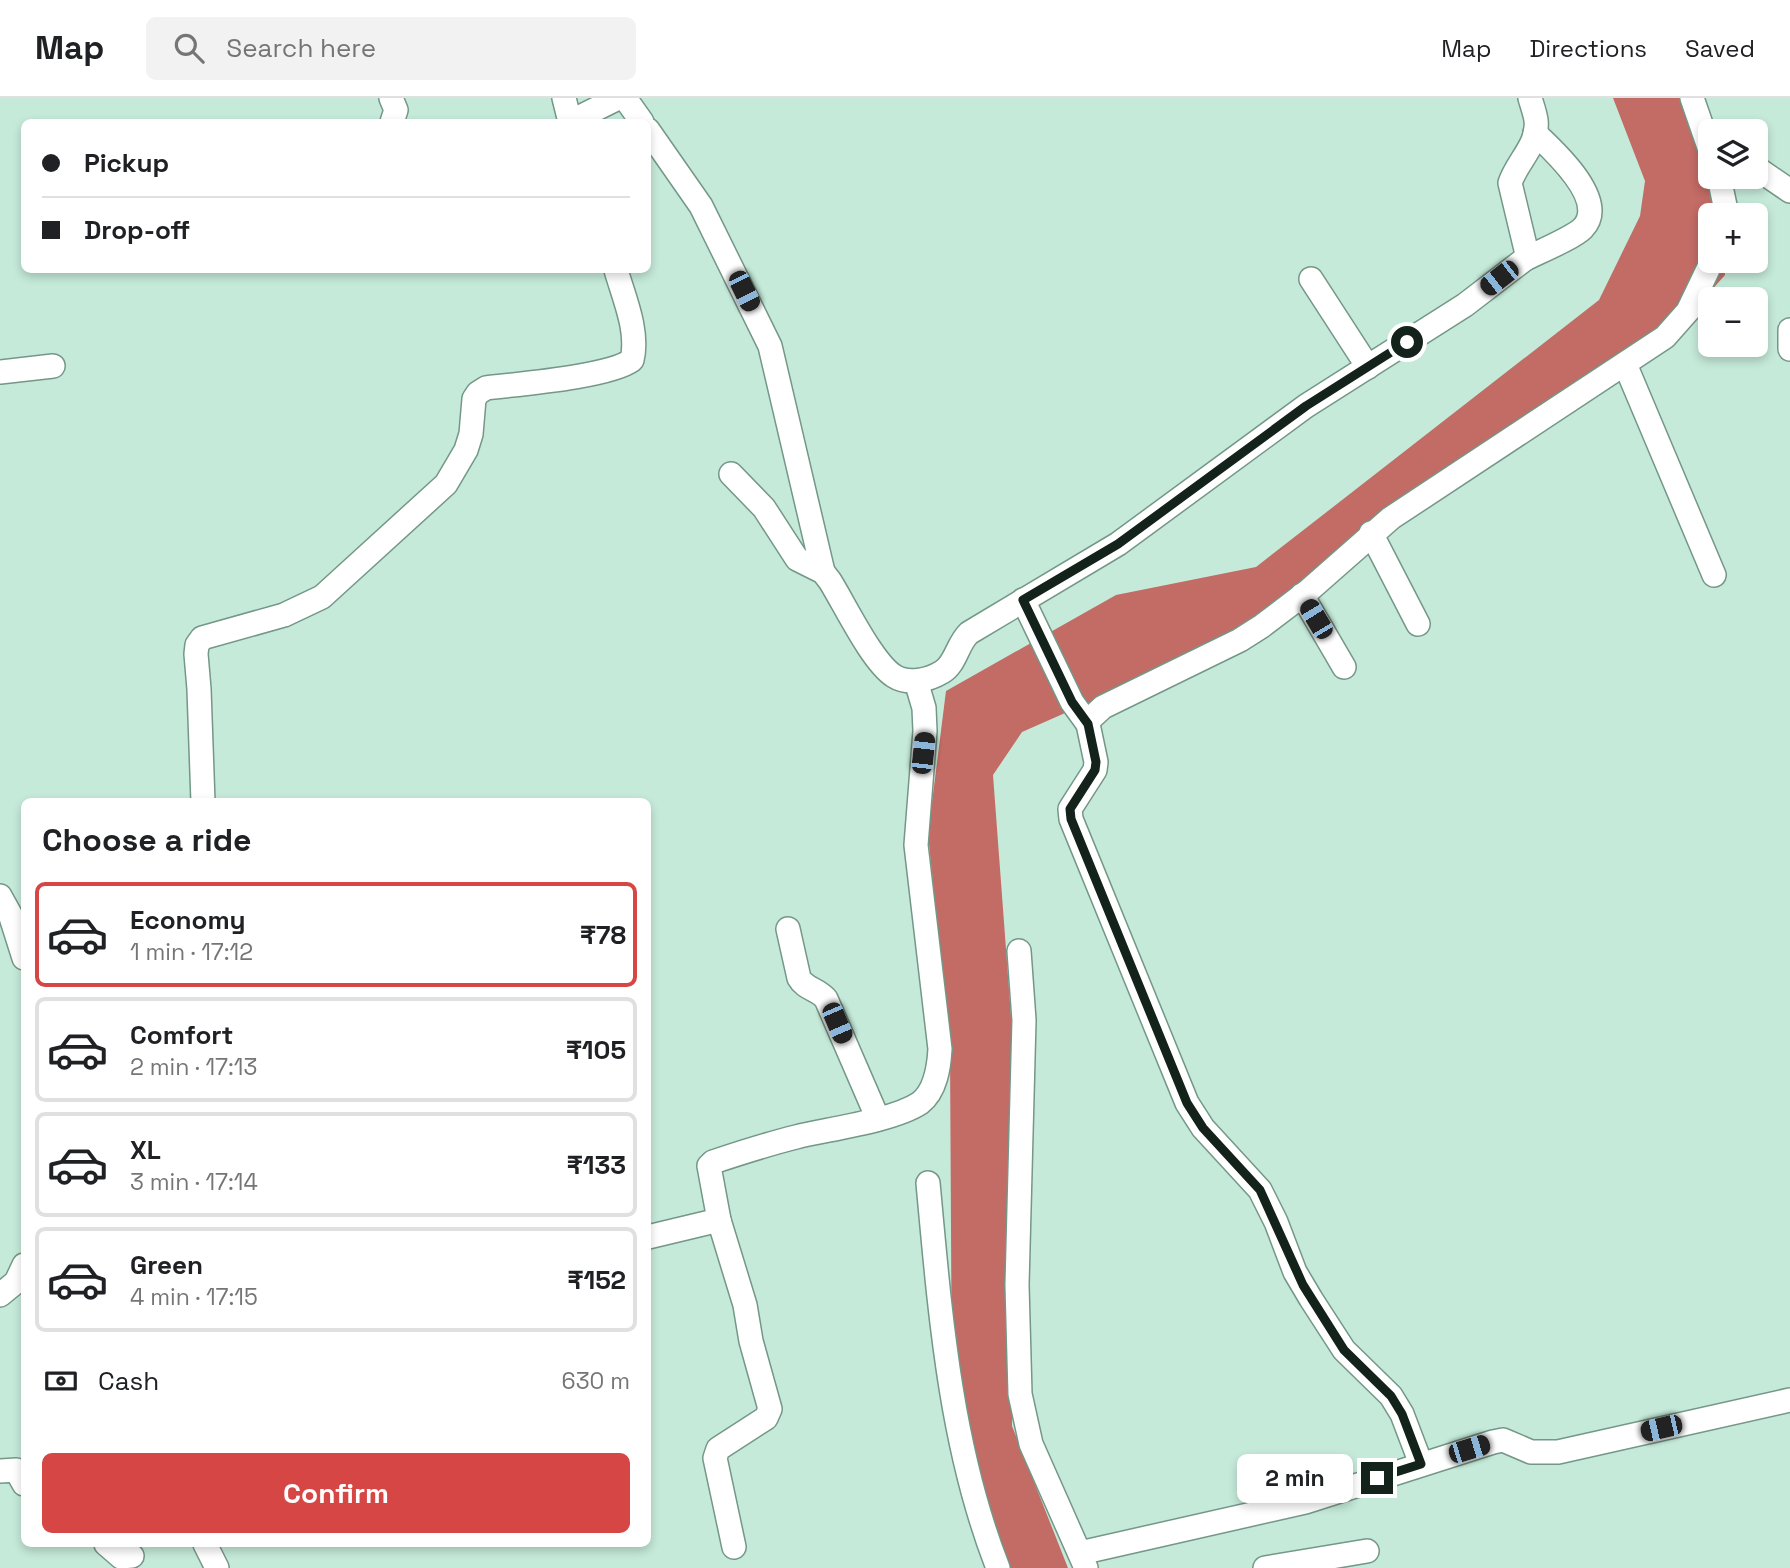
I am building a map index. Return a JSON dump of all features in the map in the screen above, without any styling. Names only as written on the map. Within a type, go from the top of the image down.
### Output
[{"type":"street","points":[[391,98],[396,110],[393,119]]},
{"type":"street","points":[[564,98],[569,119]]},
{"type":"street","points":[[576,119],[618,98]]},
{"type":"street","points":[[625,98],[640,119]]},
{"type":"street","points":[[1525,259],[1527,254],[1510,183],[1513,173],[1531,146],[1535,133],[1536,122],[1530,98]]},
{"type":"street","points":[[1692,98],[1700,119]]},
{"type":"street","points":[[651,134],[701,206],[770,346],[823,572],[882,665],[893,676],[916,681],[942,673],[950,665],[961,640],[969,632],[1118,544],[1306,406],[1465,305],[1525,259],[1581,230],[1588,216],[1588,204],[1581,183],[1560,156],[1535,133]]},
{"type":"street","points":[[1768,176],[1790,191]]},
{"type":"street","points":[[203,798],[200,689],[196,654],[197,645],[202,638],[284,615],[322,597],[446,484],[466,450],[471,434],[474,399],[478,393],[486,388],[604,371],[626,365],[632,360],[635,348],[633,329],[617,273]]},
{"type":"street","points":[[1088,724],[1103,707],[1262,626],[1391,518],[1665,337],[1688,311],[1706,273]]},
{"type":"street","points":[[1311,279],[1368,367]]},
{"type":"street","points":[[1790,330],[1790,349]]},
{"type":"street","points":[[1625,364],[1714,575]]},
{"type":"street","points":[[0,372],[53,366]]},
{"type":"street","points":[[731,474],[764,509],[797,559],[823,572]]},
{"type":"street","points":[[1371,533],[1418,624]]},
{"type":"street","points":[[1302,595],[1344,667]]},
{"type":"street","points":[[1023,600],[1072,702],[1088,724],[1096,762],[1095,770],[1070,809],[1071,819],[1187,1103],[1203,1128],[1260,1190],[1300,1281],[1344,1350],[1391,1396],[1402,1414],[1421,1464]]},
{"type":"street","points":[[734,1547],[715,1458],[718,1449],[766,1418],[770,1409],[751,1341],[745,1304],[719,1220],[709,1166],[713,1162],[794,1138],[878,1119],[920,1103],[934,1082],[940,1049],[916,845],[925,731],[924,708],[916,681]]},
{"type":"street","points":[[0,896],[10,914],[21,949]]},
{"type":"street","points":[[788,929],[799,978],[802,984],[822,993],[827,999],[878,1119]]},
{"type":"street","points":[[1019,951],[1024,1020],[1017,1285],[1020,1394],[1031,1444],[1083,1560],[1305,1502],[1503,1440],[1531,1452],[1558,1452],[1790,1400]]},
{"type":"street","points":[[928,1183],[939,1298],[963,1457],[981,1525],[998,1568]]},
{"type":"street","points":[[651,1236],[719,1220]]},
{"type":"street","points":[[0,1295],[16,1282],[21,1271]]},
{"type":"street","points":[[0,1471],[16,1470],[21,1479]]},
{"type":"street","points":[[110,1547],[121,1556],[132,1556]]},
{"type":"street","points":[[206,1547],[217,1568]]},
{"type":"street","points":[[1265,1568],[1367,1551]]},
{"type":"shaded area","points":[[1613,98],[1690,98],[1699,119],[1698,189],[1714,189],[1719,203],[1698,203],[1698,273],[1725,275],[1714,287],[1698,287],[1698,306],[1657,352],[1419,508],[1308,606],[1022,732],[993,775],[1016,1083],[1012,1426],[1068,1568],[995,1568],[952,1407],[950,1050],[928,834],[946,691],[1116,595],[1256,567],[1599,300],[1640,216],[1645,181]]},
{"type":"route","points":[[1377,1478],[1421,1464],[1402,1414],[1391,1396],[1344,1350],[1295,1272],[1276,1222],[1260,1190],[1203,1128],[1187,1103],[1071,819],[1070,809],[1095,770],[1096,762],[1088,724],[1072,702],[1023,600],[1118,544],[1306,406],[1407,342]]}]
